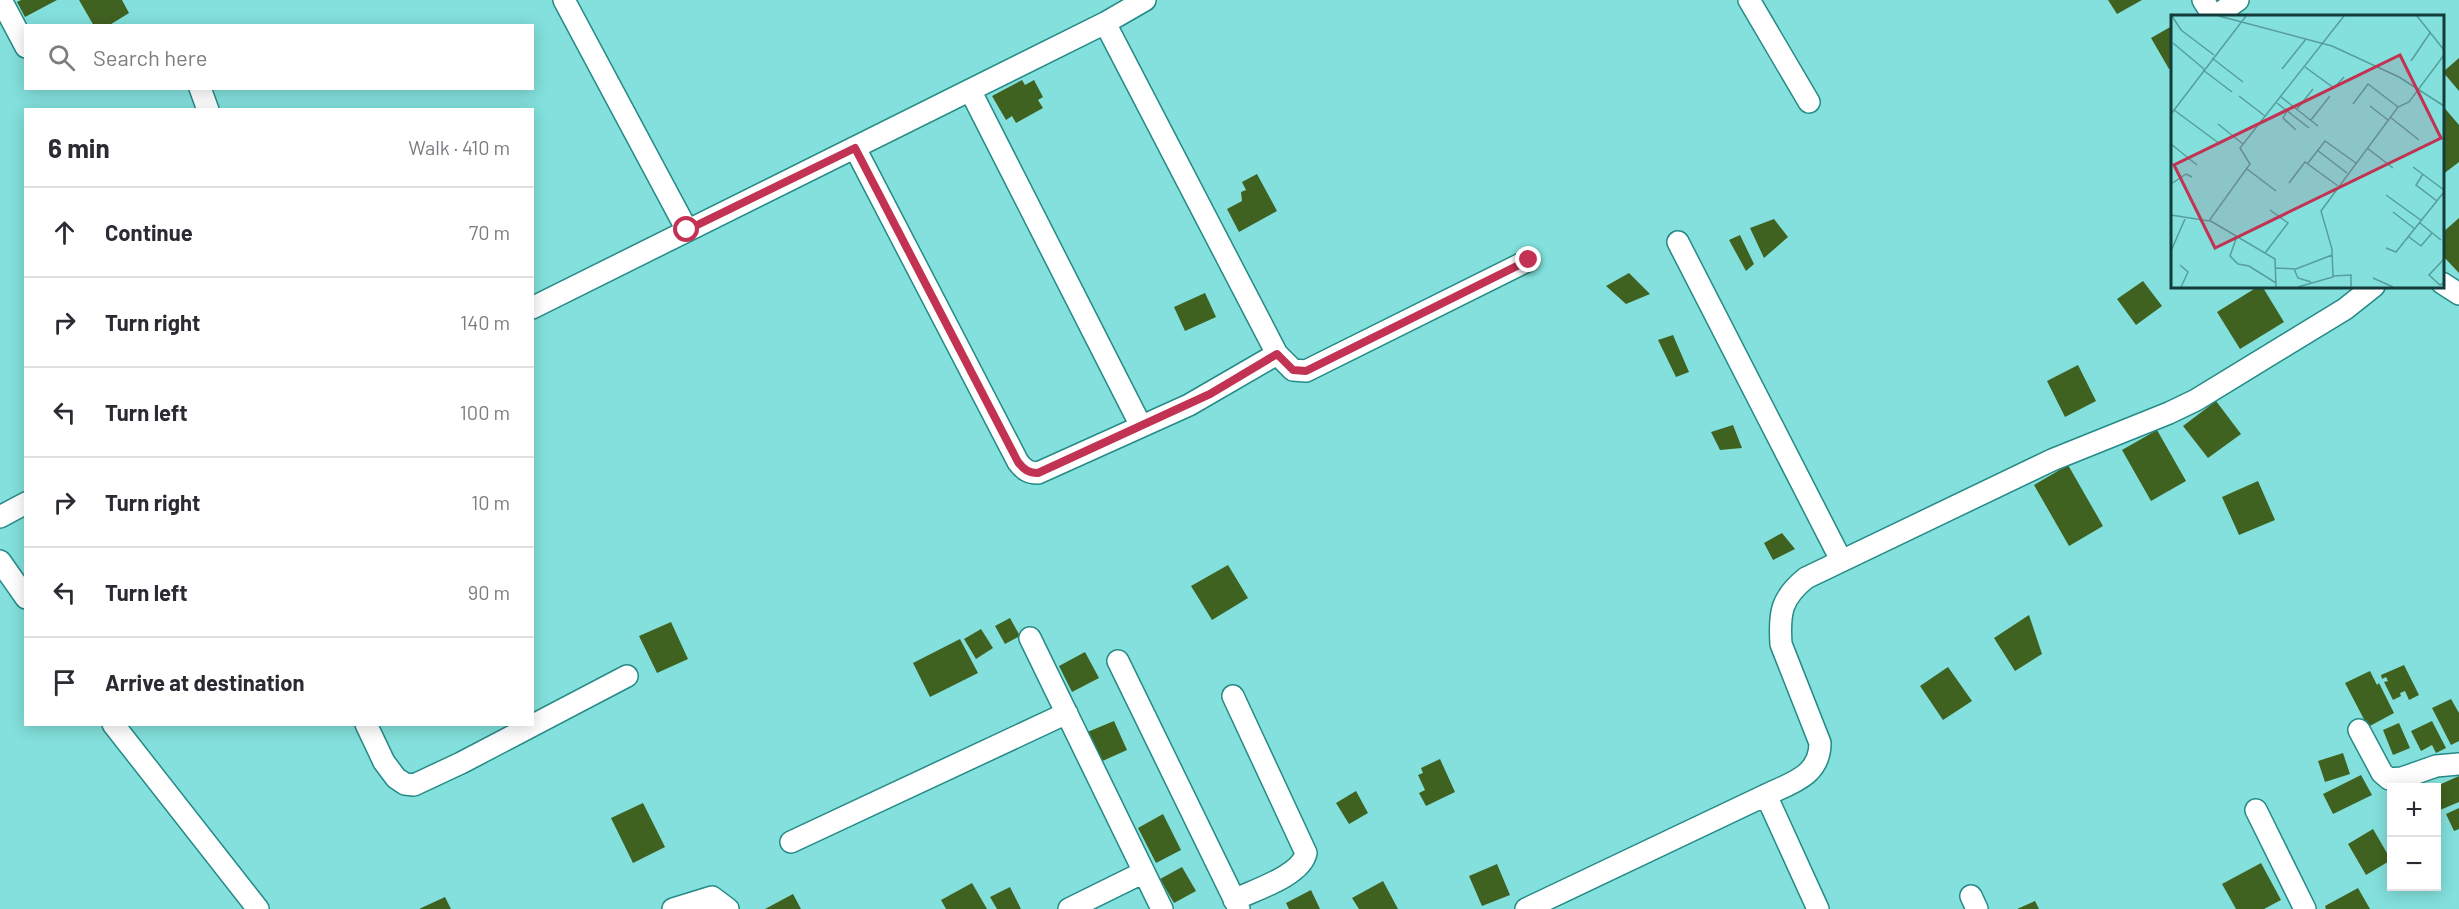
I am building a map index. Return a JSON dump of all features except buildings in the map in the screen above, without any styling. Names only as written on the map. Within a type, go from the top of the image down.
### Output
[{"type":"street","points":[[1,0],[24,43]]},
{"type":"street","points":[[564,0],[687,230]]},
{"type":"street","points":[[534,307],[1105,23],[1145,0]]},
{"type":"street","points":[[1749,0],[1809,102]]},
{"type":"street","points":[[2203,0],[2214,15]]},
{"type":"street","points":[[2216,15],[2238,0]]},
{"type":"street","points":[[1105,23],[1277,354],[1293,370],[1306,371],[1529,260]]},
{"type":"street","points":[[201,90],[207,108]]},
{"type":"street","points":[[970,90],[1141,426]]},
{"type":"street","points":[[855,148],[1022,468],[1030,473],[1038,473],[1210,394],[1277,354]]},
{"type":"street","points":[[1678,242],[1841,560]]},
{"type":"street","points":[[2444,284],[2459,294]]},
{"type":"street","points":[[1526,909],[1804,776],[1817,762],[1820,743],[1781,644],[1780,630],[1785,599],[1793,588],[1806,578],[2052,460],[2196,400],[2345,309],[2371,288]]},
{"type":"street","points":[[0,517],[24,505]]},
{"type":"street","points":[[0,561],[24,595]]},
{"type":"street","points":[[1030,638],[1162,909]]},
{"type":"street","points":[[1118,661],[1236,904],[1293,872],[1302,864],[1306,853],[1233,696]]},
{"type":"street","points":[[534,725],[627,676]]},
{"type":"street","points":[[791,842],[1067,713]]},
{"type":"street","points":[[115,726],[258,909]]},
{"type":"street","points":[[367,726],[384,762],[396,778],[405,784],[414,785],[532,726]]},
{"type":"street","points":[[2359,730],[2382,773],[2389,779],[2402,778],[2436,766],[2459,764]]},
{"type":"street","points":[[1766,795],[1818,909]]},
{"type":"street","points":[[2256,810],[2305,909]]},
{"type":"street","points":[[1069,909],[1144,872]]},
{"type":"street","points":[[673,909],[712,897],[728,909]]},
{"type":"route","points":[[687,230],[855,148],[1018,462],[1030,473],[1038,473],[1189,405],[1277,354],[1293,370],[1306,371],[1529,260]]}]
